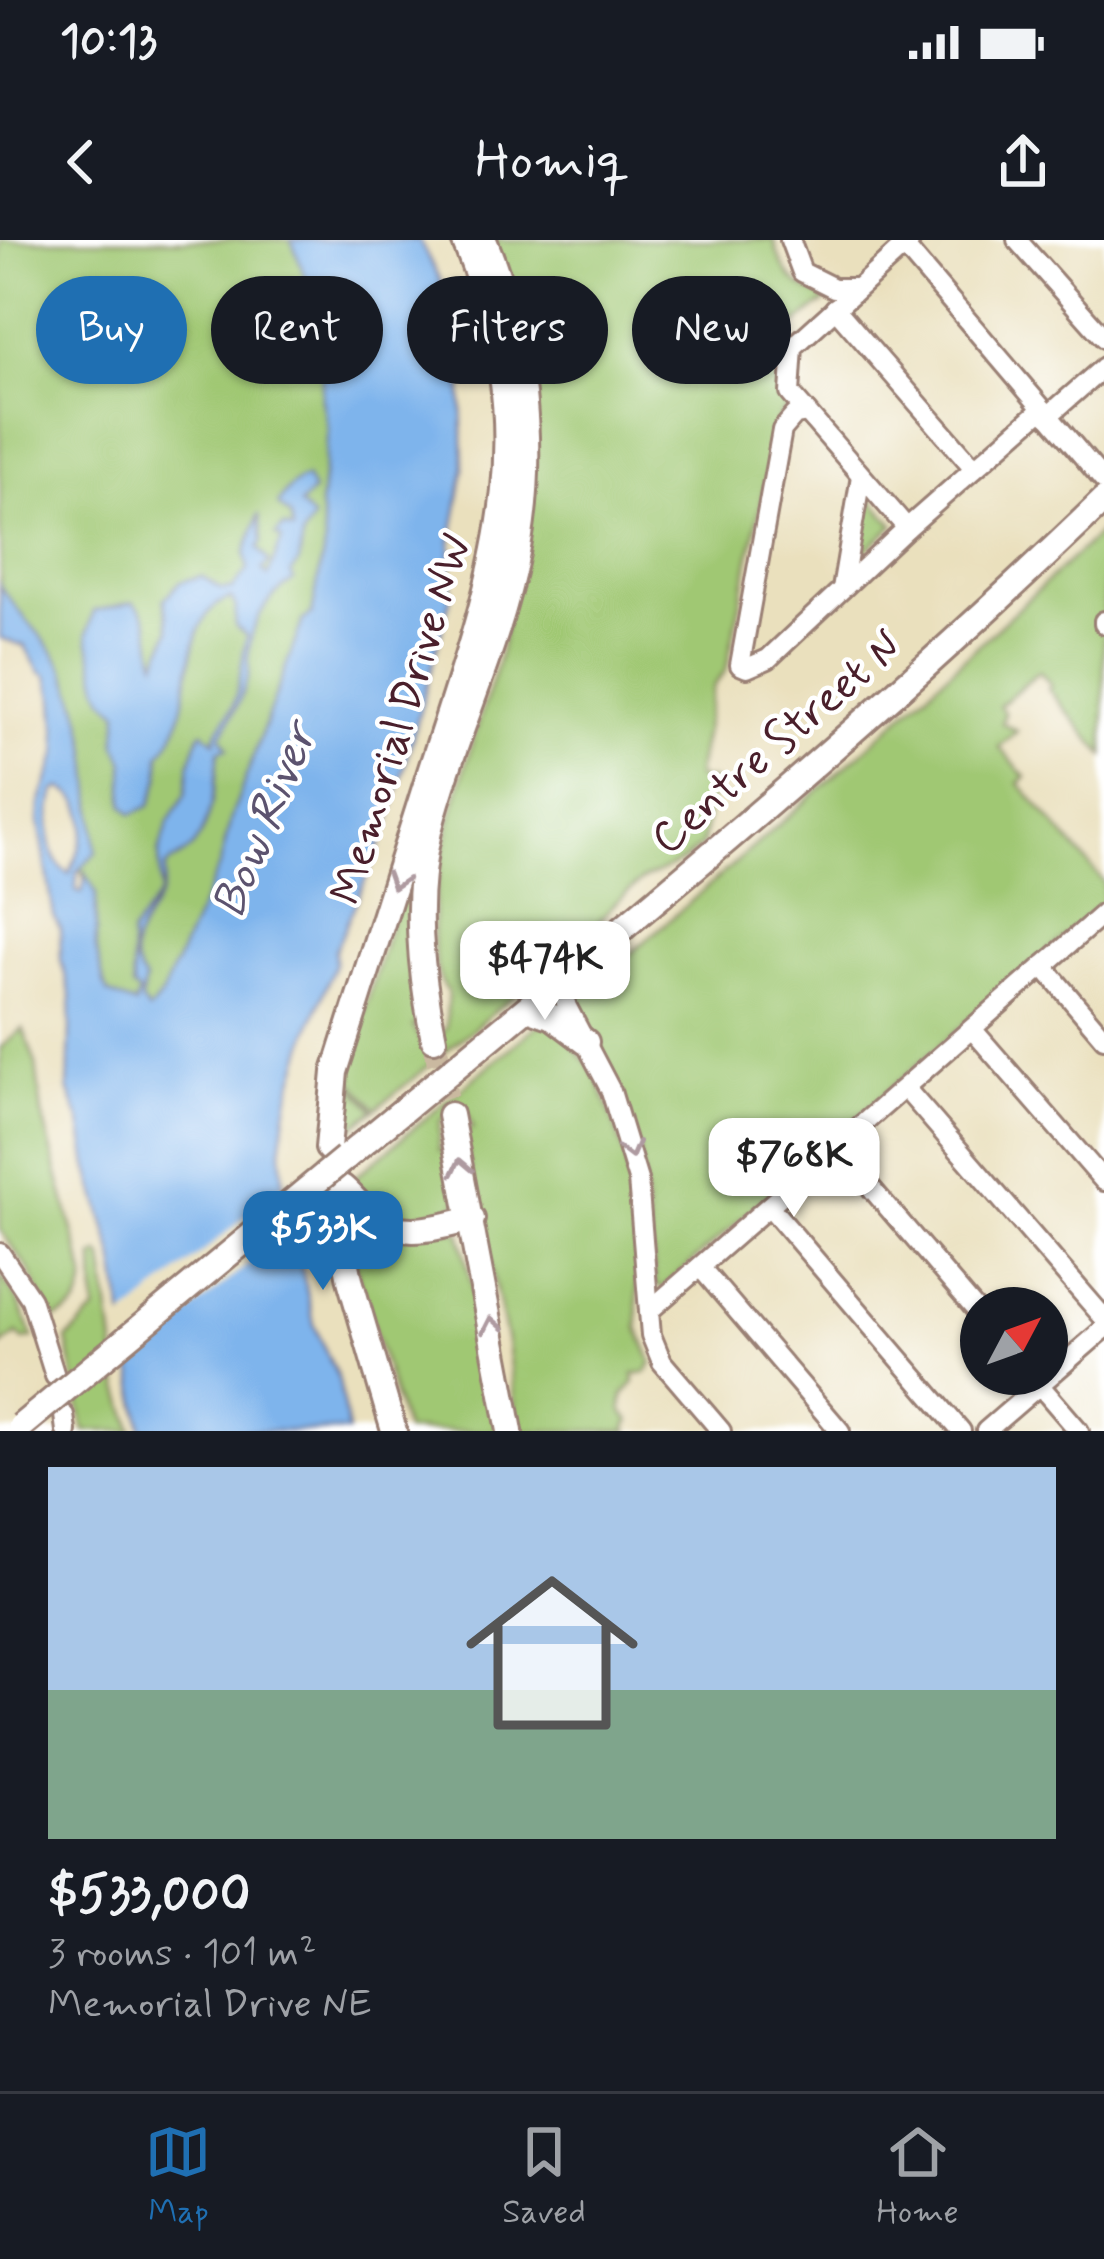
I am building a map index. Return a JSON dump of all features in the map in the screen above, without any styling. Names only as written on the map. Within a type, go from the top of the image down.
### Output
[{"type":"main road","name":"Memorial Drive NW","points":[[336,1153],[335,1072],[483,607],[502,519],[507,475],[505,388],[485,298],[464,240]]},
{"type":"main road","name":"Memorial Drive NW","points":[[434,1039],[422,979],[420,929],[428,835],[504,606],[523,515],[525,426],[519,369],[504,291],[484,240]]},
{"type":"main road","name":"Centre Street N","points":[[18,1428],[214,1266],[336,1153],[528,1008],[760,813],[1104,500]]},
{"type":"main road","points":[[528,1008],[553,1017],[586,1042]]},
{"type":"main road","points":[[450,1115],[509,1431]]},
{"type":"main road","points":[[394,1431],[350,1280],[337,1191],[392,1228],[422,1230],[472,1219]]},
{"type":"street","points":[[790,240],[802,272],[834,288],[856,288]]},
{"type":"street","points":[[1017,240],[1104,338]]},
{"type":"street","points":[[907,528],[790,393],[793,346],[907,243],[1104,481]]},
{"type":"street","points":[[835,308],[974,468]]},
{"type":"street","points":[[807,412],[788,420],[779,441],[740,664],[755,668],[974,468],[1104,367]]},
{"type":"street","points":[[842,592],[861,476]]},
{"type":"street","points":[[649,1311],[1104,913]]},
{"type":"street","points":[[1043,967],[1104,1038]]},
{"type":"street","points":[[560,981],[567,1007],[611,1090],[638,1180],[651,1335],[662,1362],[721,1431]]},
{"type":"street","points":[[972,1029],[1104,1181]]},
{"type":"street","points":[[905,1088],[1104,1318]]},
{"type":"street","points":[[836,1148],[960,1292]]},
{"type":"street","points":[[769,1206],[962,1431]]},
{"type":"street","points":[[0,1253],[31,1299],[55,1376]]},
{"type":"street","points":[[700,1267],[840,1431]]},
{"type":"street","points":[[1068,1355],[1104,1329]]},
{"type":"street","points":[[986,1431],[1020,1395]]},
{"type":"street","points":[[1049,1395],[1079,1431]]},
{"type":"green space","points":[[0,240],[294,240],[309,276],[211,276],[211,384],[329,384],[329,542],[315,617],[223,865],[167,998],[151,1016],[106,995],[97,976],[93,903],[78,861],[88,831],[66,686],[0,605]]},
{"type":"green space","points":[[492,240],[774,240],[791,276],[632,276],[632,384],[781,384],[790,405],[779,417],[726,670],[713,687],[696,777],[714,781],[702,845],[683,861],[642,880],[589,933],[376,1109],[346,1073],[408,865],[414,866],[423,1023],[413,1026],[425,1048],[446,1028],[448,992],[436,964],[433,925],[438,879],[507,613],[499,384],[608,384],[608,276],[494,276]]},
{"type":"green space","points":[[791,277],[828,299],[791,329]]},
{"type":"green space","points":[[866,493],[894,525],[853,562]]},
{"type":"green space","points":[[1104,529],[1104,755],[1048,689],[1051,685],[1039,671],[999,706],[1005,713],[1002,723],[1017,731],[999,747],[1026,777],[1019,783],[1104,882],[1104,902],[662,1288],[656,1285],[640,1152],[609,1065],[575,1002],[859,755]]},
{"type":"green space","points":[[539,1024],[557,1025],[596,1074],[626,1158],[636,1227],[638,1328],[652,1362],[647,1372],[634,1374],[635,1382],[623,1395],[628,1431],[518,1431],[507,1342],[462,1131],[473,1128],[463,1105],[440,1121],[439,1150],[450,1149],[459,1199],[449,1214],[391,1219],[349,1182]]},
{"type":"green space","points":[[23,1028],[36,1064],[42,1114],[85,1276],[77,1305],[52,1319],[29,1270],[0,1230],[0,1048]]},
{"type":"green space","points":[[345,1076],[374,1110],[338,1139]]},
{"type":"green space","points":[[344,1209],[460,1232],[502,1431],[405,1431],[359,1280]]},
{"type":"green space","points":[[100,1254],[119,1385],[133,1431],[84,1431],[67,1339],[95,1312],[94,1257]]},
{"type":"green space","points":[[0,1274],[33,1338],[23,1340],[17,1334],[0,1347]]},
{"type":"water","name":"Bow River","points":[[291,240],[419,240],[438,276],[407,276],[407,384],[462,384],[464,470],[451,543],[451,596],[388,827],[335,951],[335,964],[309,1030],[288,1100],[281,1149],[283,1182],[314,1324],[339,1381],[348,1431],[142,1431],[114,1256],[68,1089],[71,996],[39,822],[40,804],[58,752],[54,700],[48,677],[39,671],[25,646],[0,638],[0,585],[58,659],[78,705],[88,752],[96,852],[77,872],[76,891],[82,892],[86,873],[96,893],[96,949],[108,993],[135,1005],[139,993],[133,988],[131,934],[160,894],[134,951],[145,981],[141,1001],[149,1011],[162,994],[220,864],[231,818],[303,620],[312,614],[325,542],[320,506],[328,428],[322,384],[383,384],[383,276],[305,276]],"holes":[[[60,788],[80,804],[84,826],[69,874],[51,848],[49,825],[55,791]]]},
{"type":"water","points":[[306,478],[313,491],[300,505],[313,519],[291,574],[294,580],[267,604],[256,623],[246,685],[221,736],[228,748],[219,750],[206,823],[192,848],[165,868],[161,892],[159,852],[169,821],[186,794],[200,734],[215,741],[233,705],[247,636],[235,626],[236,607],[231,598],[213,608],[202,624],[180,716],[160,754],[160,778],[150,806],[132,814],[124,805],[124,760],[116,744],[119,712],[99,686],[87,634],[94,611],[133,602],[148,622],[157,662],[170,630],[164,599],[180,582],[202,576],[221,589],[232,589],[248,570],[245,554],[259,514],[262,542],[258,548],[269,562],[262,570],[268,576],[282,539],[276,535],[283,527],[293,530],[290,516],[278,505],[290,488]]},
{"type":"pier","points":[[289,1180],[298,1223],[128,1365],[120,1321]]},
{"type":"tunnel","points":[[434,1039],[450,1115]]}]
